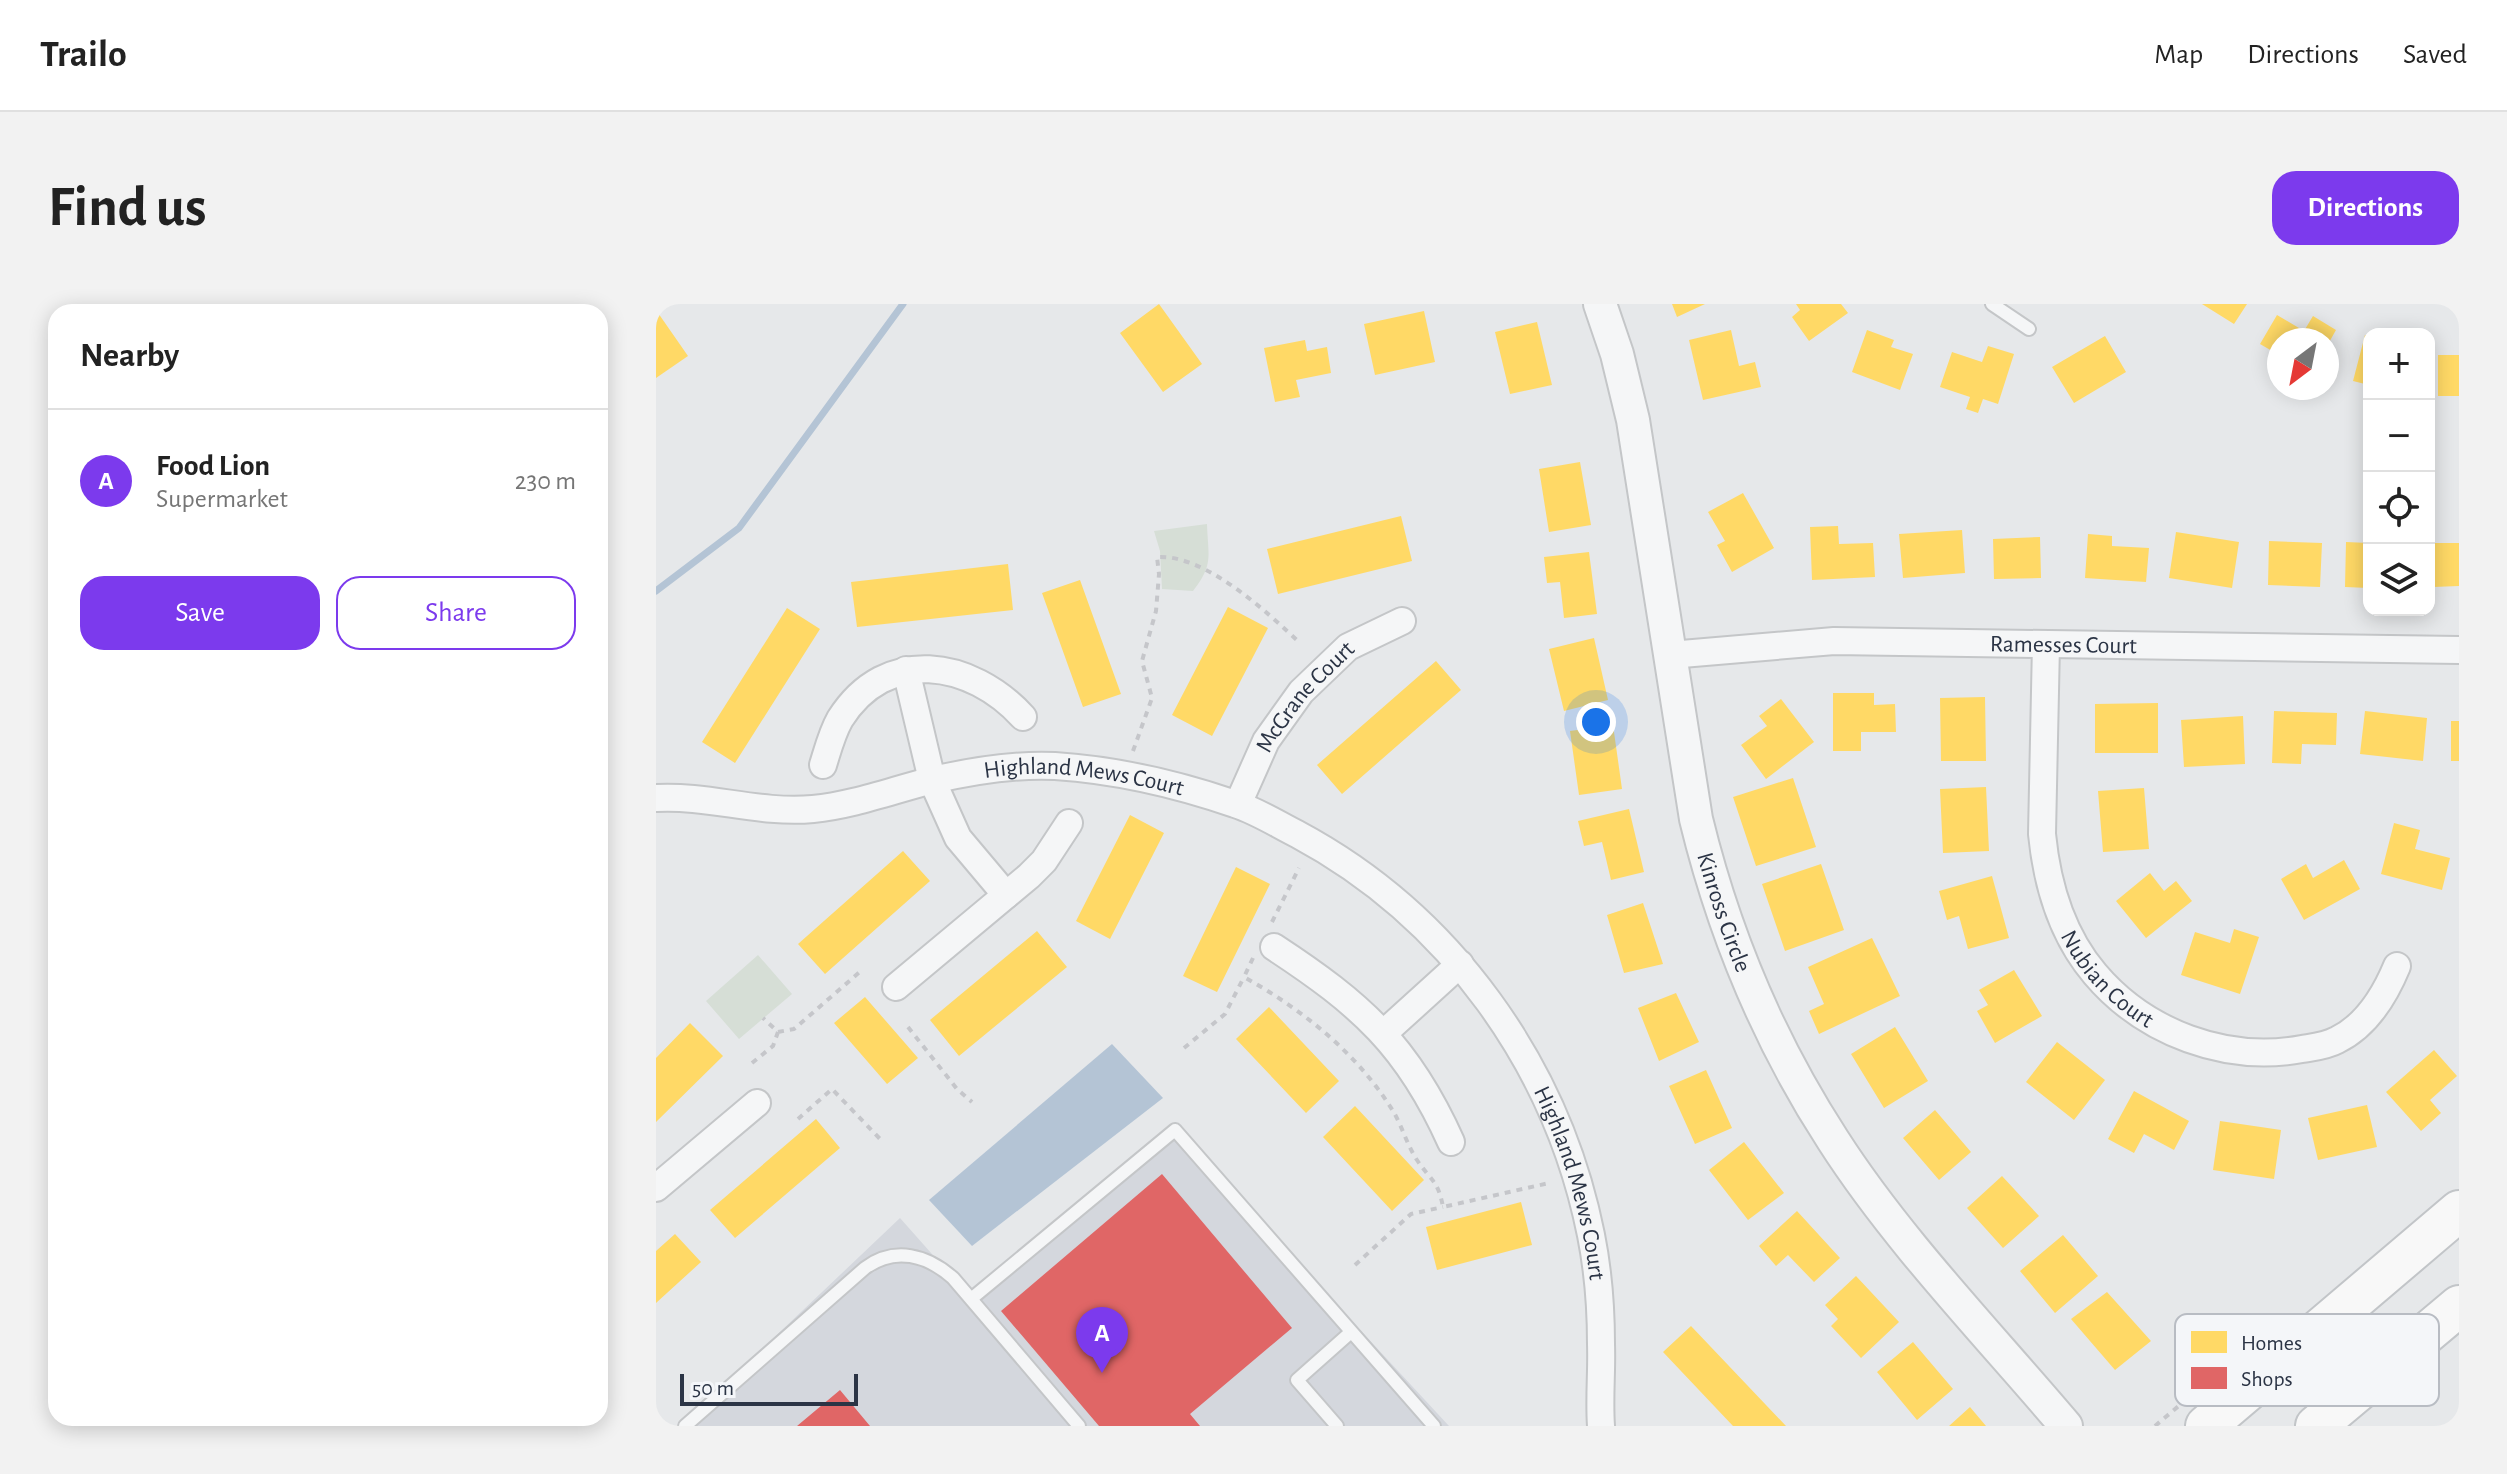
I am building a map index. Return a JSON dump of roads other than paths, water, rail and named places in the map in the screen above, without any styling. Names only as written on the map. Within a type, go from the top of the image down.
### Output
[{"type":"main road","points":[[2338,1314],[2459,1211]]},
{"type":"main road","points":[[2439,1323],[2459,1306]]},
{"type":"main road","points":[[2206,1426],[2230,1406]]},
{"type":"main road","points":[[2316,1426],[2340,1406]]},
{"type":"street","name":"Kinross Circle","points":[[1600,304],[1617,354],[1633,420],[1696,819],[1711,881],[1749,985],[1799,1086],[1859,1178],[1899,1230],[2066,1426]]},
{"type":"street","name":"McGrane Court","points":[[1238,804],[1266,741],[1301,692],[1348,647],[1402,621]]},
{"type":"street","name":"Ramesses Court","points":[[1670,655],[1834,641],[2459,650]]},
{"type":"street","name":"Nubian Court","points":[[2046,644],[2042,834],[2045,865],[2052,895],[2077,949],[2094,974],[2115,994],[2137,1013],[2188,1040],[2245,1053],[2286,1052],[2327,1045],[2357,1027],[2378,1003],[2397,966]]},
{"type":"street","points":[[823,765],[841,718],[858,698],[878,682],[906,670],[930,668],[954,671],[976,680],[1008,701],[1023,717]]},
{"type":"street","points":[[906,670],[932,780],[958,838],[1006,895]]},
{"type":"street","name":"Highland Mews Court","points":[[656,798],[690,798],[776,810],[814,809],[855,802],[981,770],[1054,766],[1110,772],[1169,784],[1238,804],[1323,848],[1374,883],[1419,921],[1460,964],[1500,1016],[1531,1065],[1555,1116],[1576,1173],[1592,1236],[1599,1291],[1601,1426]]},
{"type":"street","points":[[896,987],[1044,861],[1069,823]]},
{"type":"street","points":[[1268,940],[1336,989],[1384,1033],[1420,1082],[1451,1142]]},
{"type":"street","points":[[1384,1033],[1460,964]]},
{"type":"street","points":[[656,1188],[757,1103]]},
{"type":"lane","points":[[1992,304],[2029,329]]},
{"type":"lane","points":[[971,1299],[1175,1130],[1434,1426]]},
{"type":"lane","points":[[685,1426],[878,1258],[908,1254],[928,1260],[953,1278],[1079,1426]]},
{"type":"lane","points":[[1337,1426],[1297,1380],[1351,1332]]},
{"type":"water","points":[[1112,1044],[1163,1098],[972,1246],[929,1200]]},
{"type":"waterway","points":[[656,591],[739,528],[903,304]]},
{"type":"place","name":"Food Lion","points":[[1102,1373]]}]
